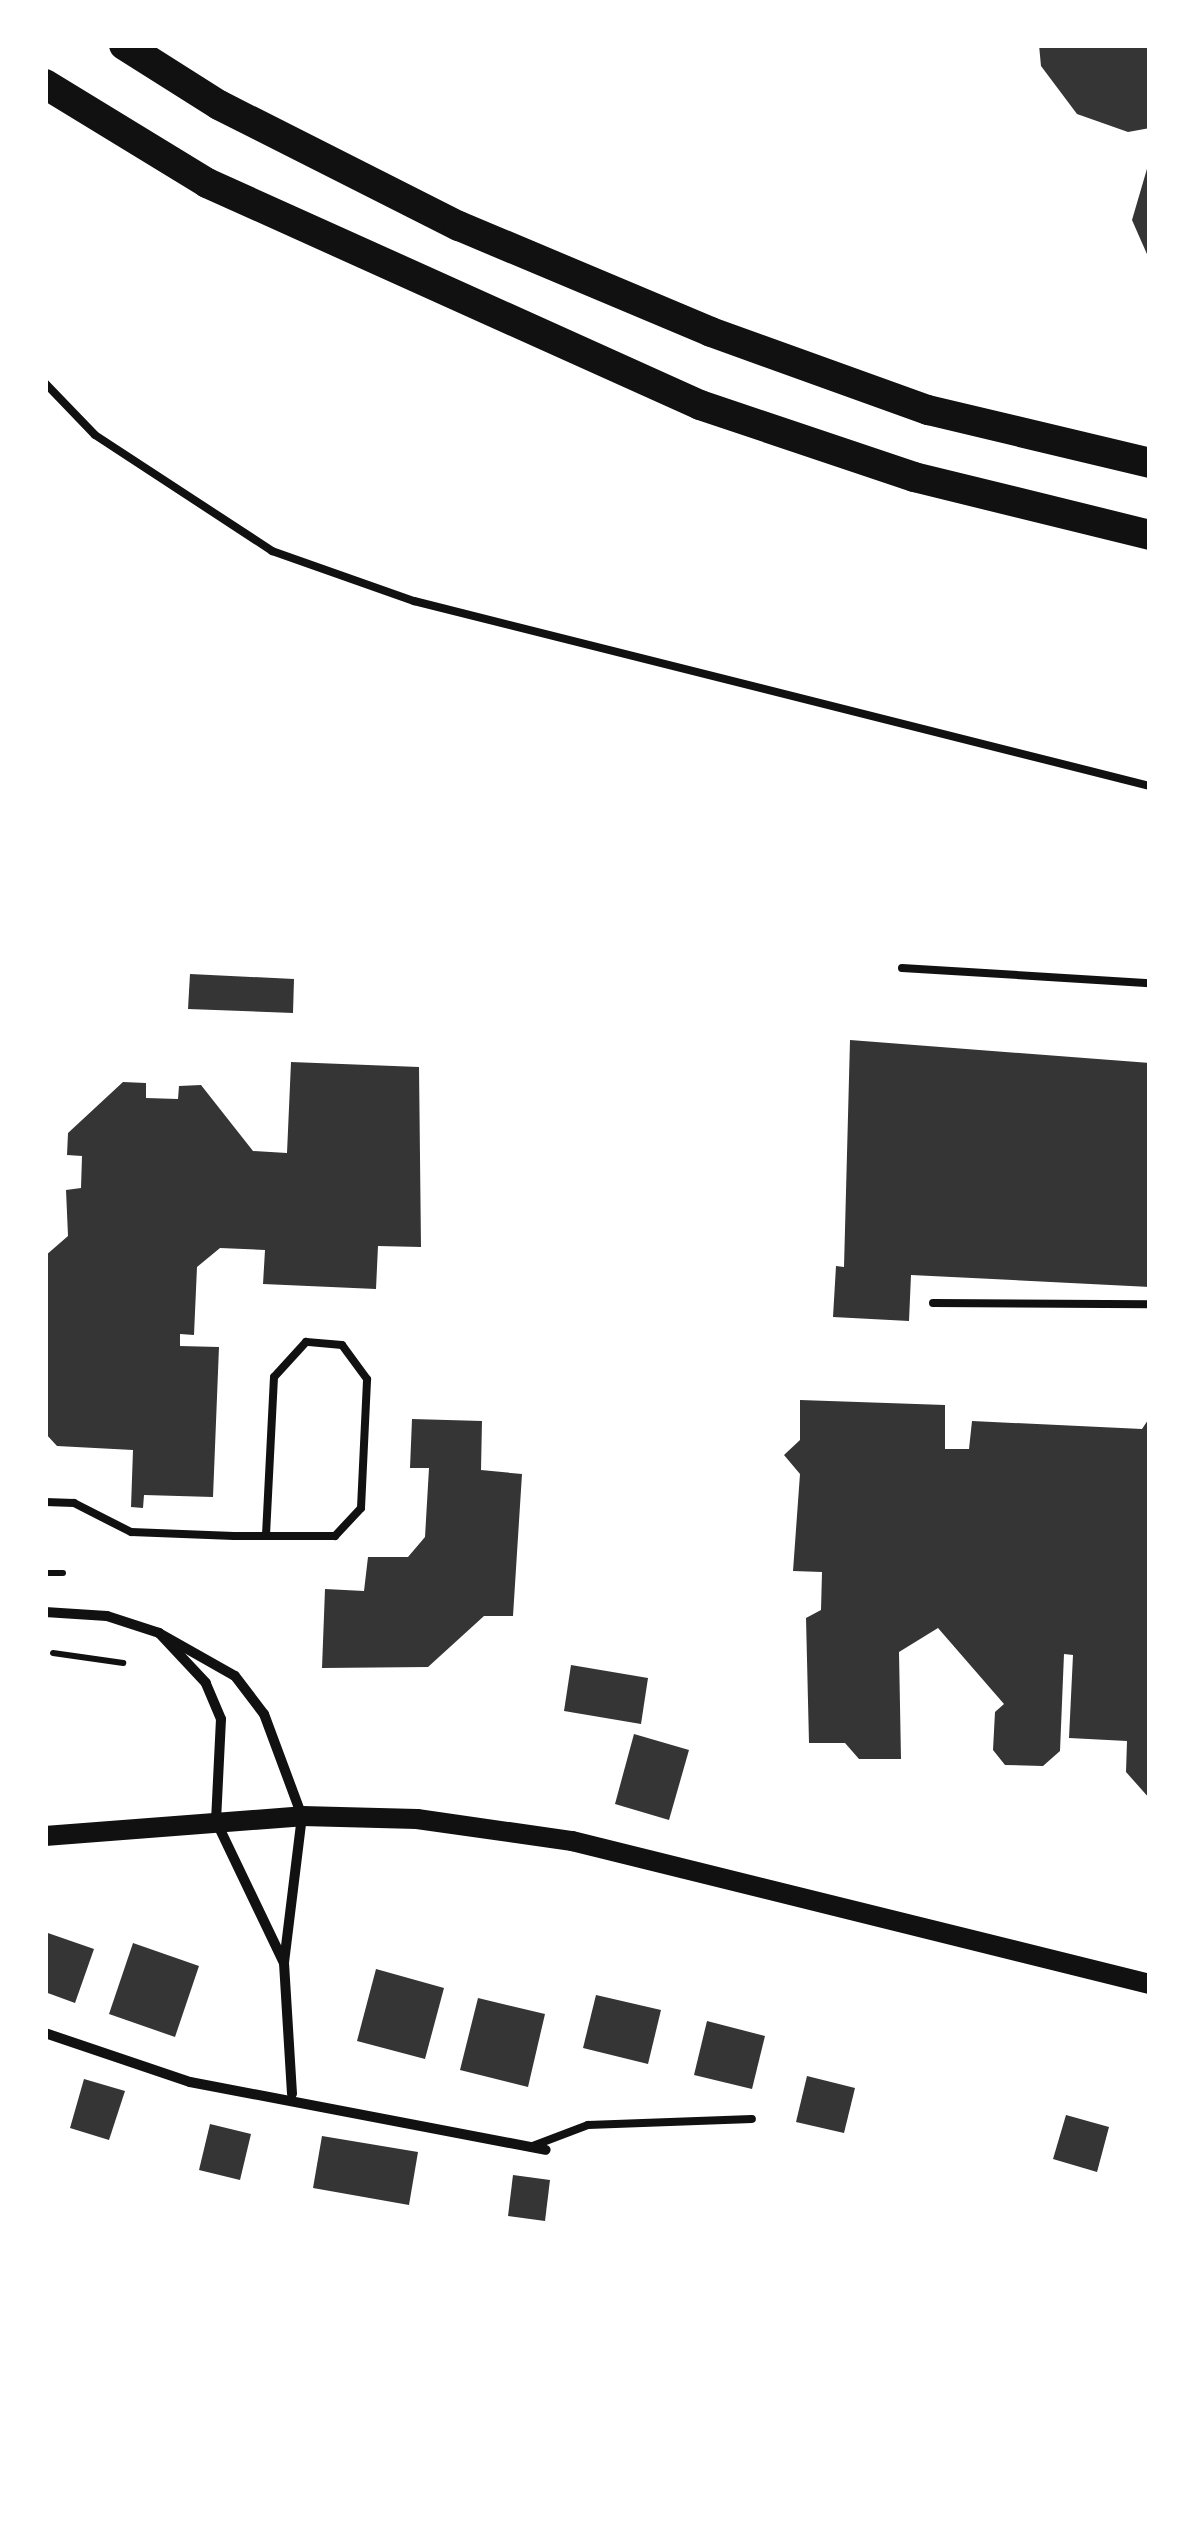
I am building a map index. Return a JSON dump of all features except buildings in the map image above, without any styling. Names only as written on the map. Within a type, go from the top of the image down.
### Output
[{"type":"highway","points":[[124,45],[219,105],[459,226],[711,332],[928,410],[1150,463]]},
{"type":"highway","points":[[45,84],[207,182],[700,405],[914,476],[1150,535]]},
{"type":"main road","points":[[45,1836],[302,1816],[417,1819],[572,1841],[1150,1984]]},
{"type":"street","points":[[45,1612],[107,1616],[160,1633],[235,1676],[264,1714],[302,1816],[284,1963],[292,2094]]},
{"type":"street","points":[[160,1633],[206,1683],[221,1719],[216,1821],[284,1963]]},
{"type":"street","points":[[45,2033],[190,2082],[292,2094],[546,2150]]},
{"type":"lane","points":[[45,383],[110,446],[272,551],[414,602],[1150,786]]},
{"type":"lane","points":[[902,968],[1150,982]]},
{"type":"lane","points":[[932,1304],[1150,1304]]},
{"type":"lane","points":[[45,1502],[74,1503],[130,1532],[266,1536],[335,1536],[361,1508],[368,1380],[342,1344],[306,1342],[274,1376],[266,1536]]},
{"type":"lane","points":[[530,2147],[588,2125],[752,2120]]},
{"type":"path","points":[[45,1572],[63,1573]]},
{"type":"path","points":[[54,1653],[123,1662]]}]
